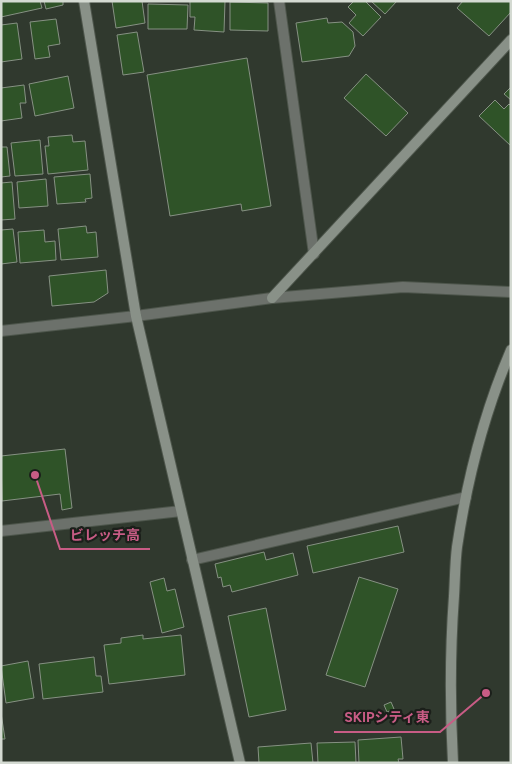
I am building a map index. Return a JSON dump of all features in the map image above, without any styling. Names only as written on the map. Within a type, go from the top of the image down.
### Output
[{"type":"street","points":[[84,1],[136,316],[240,763]]},
{"type":"street","points":[[278,1],[314,254]]},
{"type":"street","points":[[272,298],[511,40]]},
{"type":"street","points":[[1,331],[272,298],[404,287],[511,292]]},
{"type":"street","points":[[452,763],[451,661],[457,549],[480,435],[498,380],[511,350]]},
{"type":"street","points":[[192,560],[466,497]]},
{"type":"street","points":[[1,531],[181,511]]},
{"type":"building","points":[[1,1],[40,1],[42,8],[1,17]]},
{"type":"building","points":[[44,1],[63,1],[63,5],[46,9]]},
{"type":"building","points":[[112,1],[142,1],[145,23],[116,28]]},
{"type":"building","points":[[190,1],[225,1],[224,32],[194,30],[195,17],[190,17]]},
{"type":"building","points":[[354,1],[365,1],[381,17],[363,36],[349,23],[356,15],[348,7]]},
{"type":"building","points":[[371,1],[397,1],[385,14]]},
{"type":"building","points":[[463,1],[511,1],[511,12],[489,36],[457,8]]},
{"type":"building","points":[[230,2],[268,3],[268,31],[230,30]]},
{"type":"building","points":[[148,4],[188,5],[187,29],[148,29]]},
{"type":"building","points":[[327,18],[328,23],[342,22],[353,32],[355,46],[349,56],[302,62],[296,23]]},
{"type":"building","points":[[56,19],[60,44],[48,46],[50,57],[35,59],[30,22]]},
{"type":"building","points":[[17,23],[22,59],[1,62],[1,25]]},
{"type":"building","points":[[137,32],[144,72],[123,75],[117,35]]},
{"type":"building","points":[[247,58],[271,206],[242,211],[241,204],[170,216],[147,75]]},
{"type":"building","points":[[366,74],[408,113],[386,136],[344,98]]},
{"type":"building","points":[[68,76],[74,108],[35,116],[29,84]]},
{"type":"building","points":[[24,85],[26,103],[20,103],[22,118],[1,121],[1,88]]},
{"type":"building","points":[[511,87],[511,100],[504,94]]},
{"type":"building","points":[[495,100],[504,109],[509,104],[511,106],[511,146],[479,116]]},
{"type":"building","points":[[72,135],[73,142],[85,141],[88,170],[48,174],[45,146],[49,146],[48,137]]},
{"type":"building","points":[[40,140],[43,174],[15,176],[11,143]]},
{"type":"building","points":[[1,147],[7,147],[10,176],[1,177]]},
{"type":"building","points":[[90,174],[92,198],[85,199],[86,202],[57,204],[54,177]]},
{"type":"building","points":[[46,179],[48,206],[19,208],[17,182]]},
{"type":"building","points":[[12,182],[15,219],[1,220],[1,183]]},
{"type":"building","points":[[86,226],[87,233],[96,232],[98,257],[61,260],[58,229]]},
{"type":"building","points":[[13,229],[17,262],[1,264],[1,230]]},
{"type":"building","points":[[44,230],[45,242],[55,241],[56,260],[20,263],[18,232]]},
{"type":"building","points":[[106,270],[108,293],[94,302],[52,306],[49,276]]},
{"type":"building","points":[[65,449],[72,508],[62,510],[60,494],[2,501],[1,456]]},
{"type":"building","points":[[398,526],[404,552],[313,573],[307,546]]},
{"type":"building","points":[[264,552],[266,560],[293,553],[298,575],[232,592],[230,585],[223,587],[221,577],[218,578],[215,564]]},
{"type":"building","points":[[359,577],[398,589],[365,687],[326,675]]},
{"type":"building","points":[[164,578],[167,591],[175,589],[184,627],[162,633],[150,582]]},
{"type":"building","points":[[266,608],[286,710],[249,717],[228,616]]},
{"type":"building","points":[[143,635],[143,639],[181,635],[185,675],[109,684],[104,645],[121,643],[121,638]]},
{"type":"building","points":[[94,657],[96,676],[101,676],[103,692],[43,699],[39,664]]},
{"type":"building","points":[[28,661],[34,698],[6,703],[1,666]]},
{"type":"building","points":[[391,702],[394,709],[387,712],[384,705]]},
{"type":"building","points":[[1,713],[5,739],[1,739]]},
{"type":"building","points":[[401,737],[403,759],[398,759],[399,763],[359,763],[358,740]]},
{"type":"building","points":[[355,742],[356,763],[318,763],[317,743]]},
{"type":"building","points":[[311,743],[313,763],[259,763],[258,747]]},
{"type":"place","name":"ビレッチ高","points":[[35,475]]},
{"type":"place","name":"SKIPシティ東","points":[[486,693]]}]
